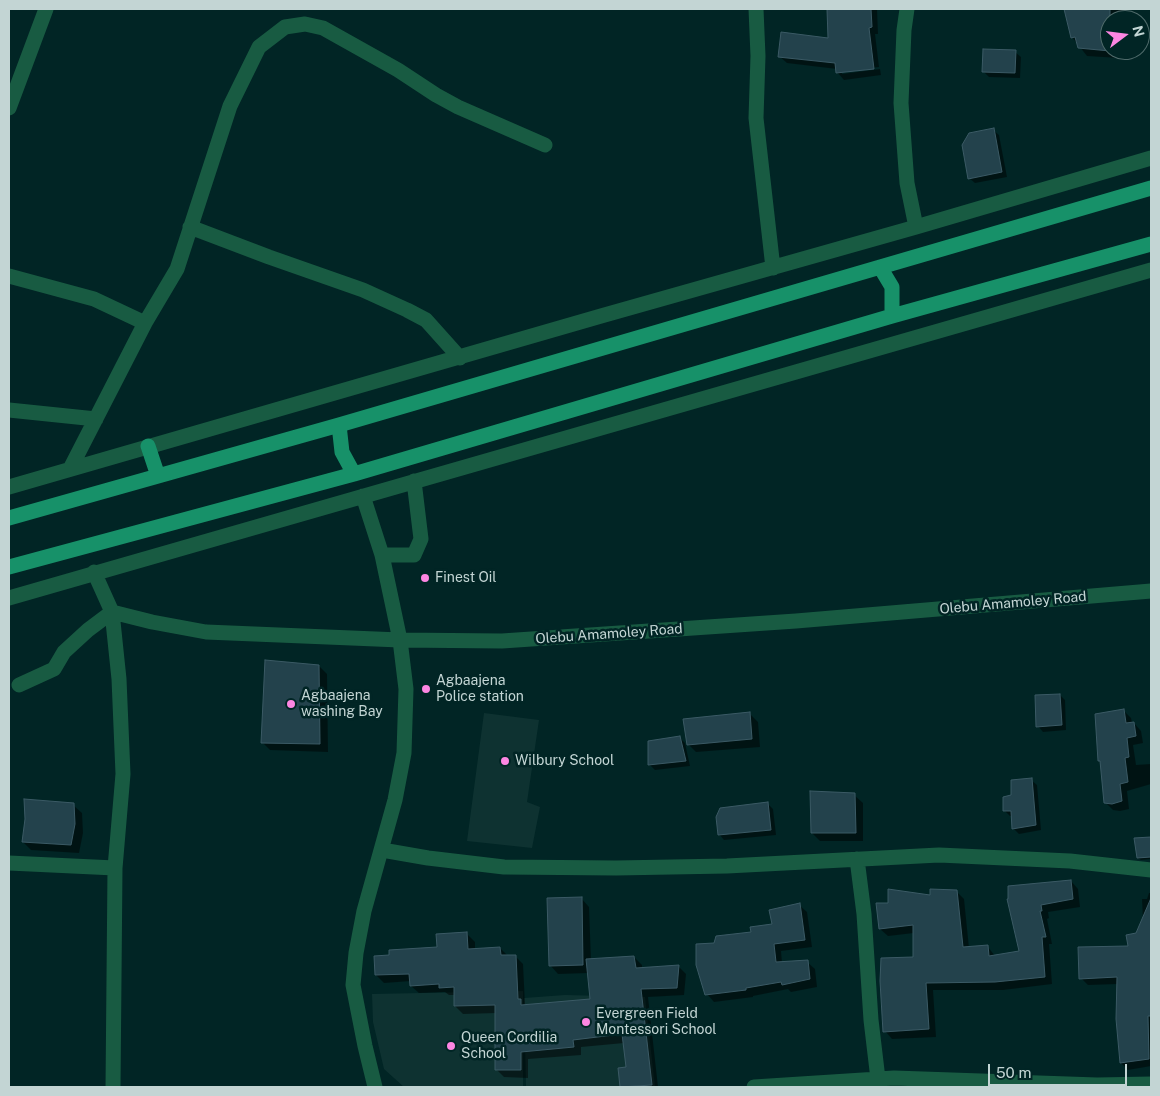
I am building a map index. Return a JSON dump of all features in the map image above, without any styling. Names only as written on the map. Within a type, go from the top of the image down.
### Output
[{"type":"main road","points":[[9,518],[1151,188]]},
{"type":"main road","points":[[9,567],[354,474],[892,316],[1151,244]]},
{"type":"main road","points":[[880,267],[892,287],[892,316]]},
{"type":"main road","points":[[339,424],[342,452],[354,474]]},
{"type":"main road","points":[[148,446],[158,476]]},
{"type":"street","points":[[9,108],[46,9]]},
{"type":"street","points":[[756,9],[758,56],[756,118],[773,268]]},
{"type":"street","points":[[907,9],[904,30],[901,103],[907,183],[916,227]]},
{"type":"street","points":[[70,468],[144,323],[177,269],[230,106],[259,47],[284,27],[305,24],[323,28],[398,70],[458,107],[545,145]]},
{"type":"street","points":[[9,487],[1151,158]]},
{"type":"street","points":[[190,227],[363,290],[407,310],[426,320],[460,358]]},
{"type":"street","points":[[9,598],[94,572],[1151,270]]},
{"type":"street","points":[[9,276],[94,299],[144,323]]},
{"type":"street","points":[[9,410],[96,419]]},
{"type":"street","points":[[382,555],[414,555],[421,540],[414,481]]},
{"type":"street","points":[[363,496],[382,555],[400,640],[406,688],[404,753],[396,800],[364,911],[356,953],[353,985],[375,1087]]},
{"type":"street","points":[[94,572],[112,612],[119,679],[123,774],[115,868],[112,1087]]},
{"type":"street","name":"Olebu Amamoley Road","points":[[112,612],[206,632],[400,640],[502,641],[796,621],[1151,591]]},
{"type":"street","points":[[19,685],[54,669],[64,652],[88,630],[112,612]]},
{"type":"street","points":[[382,850],[428,858],[504,867],[718,867],[939,855],[1070,861],[1151,870]]},
{"type":"street","points":[[857,860],[864,914],[878,1079]]},
{"type":"street","points":[[9,863],[115,868]]},
{"type":"street","points":[[754,1087],[894,1078],[1097,1085],[1151,1084]]},
{"type":"shaded area","name":"Wilbury School","points":[[484,713],[539,720],[527,802],[540,807],[532,848],[467,841]]},
{"type":"shaded area","name":"Queen Cordilia School","points":[[523,991],[523,1087],[404,1087],[384,1069],[373,1022],[372,994]]},
{"type":"shaded area","name":"Evergreen Field Montessori School","points":[[565,995],[645,997],[655,1087],[526,1087],[524,998]]},
{"type":"building","points":[[827,9],[871,9],[872,27],[869,28],[874,69],[836,73],[835,63],[778,57],[781,32],[828,38]]},
{"type":"building","points":[[1064,9],[1110,9],[1100,10],[1100,50],[1078,48],[1075,37],[1071,38]]},
{"type":"building","points":[[983,49],[1016,50],[1015,73],[982,72]]},
{"type":"building","points":[[994,128],[1002,172],[968,179],[962,145],[969,133]]},
{"type":"building","name":"Agbaajena washing Bay","points":[[265,660],[319,665],[320,744],[261,743]]},
{"type":"building","points":[[1060,694],[1062,725],[1036,727],[1035,695]]},
{"type":"building","points":[[1124,709],[1126,723],[1134,722],[1136,736],[1127,738],[1129,757],[1125,758],[1128,782],[1120,784],[1122,801],[1112,804],[1104,803],[1100,761],[1098,761],[1095,714]]},
{"type":"building","points":[[750,712],[752,739],[687,745],[683,719]]},
{"type":"building","points":[[680,736],[686,761],[648,765],[648,741]]},
{"type":"building","points":[[1032,778],[1036,825],[1012,829],[1011,811],[1003,811],[1003,797],[1011,795],[1011,780]]},
{"type":"building","points":[[810,791],[855,793],[856,833],[811,833]]},
{"type":"building","points":[[24,799],[74,803],[75,824],[71,845],[22,842],[25,819]]},
{"type":"building","points":[[768,802],[771,830],[718,835],[716,817],[720,808]]},
{"type":"building","points":[[1151,837],[1151,857],[1137,858],[1134,838]]},
{"type":"building","points":[[1071,880],[1073,899],[1041,905],[1042,911],[1040,911],[1046,937],[1042,937],[1045,977],[995,982],[926,983],[929,1029],[883,1032],[880,981],[881,958],[913,957],[913,925],[879,929],[876,903],[888,903],[888,889],[930,895],[930,889],[957,890],[963,947],[988,945],[989,956],[1019,951],[1007,899],[1008,886]]},
{"type":"building","points":[[582,897],[583,965],[549,966],[547,898]]},
{"type":"building","points":[[1151,898],[1151,1016],[1148,1016],[1149,1059],[1120,1063],[1116,1019],[1117,977],[1079,979],[1078,947],[1128,946],[1126,935],[1136,933]]},
{"type":"building","points":[[800,903],[805,940],[774,944],[776,962],[808,960],[810,979],[782,985],[781,982],[746,988],[746,990],[705,995],[696,965],[696,944],[714,943],[716,936],[751,932],[750,927],[772,924],[769,910]]},
{"type":"building","points":[[467,932],[468,949],[500,947],[501,955],[516,955],[518,999],[521,999],[521,1005],[590,999],[586,959],[634,956],[636,968],[679,965],[677,988],[641,989],[652,1085],[620,1087],[618,1068],[626,1067],[622,1034],[573,1040],[574,1047],[521,1052],[521,1070],[495,1070],[495,1005],[454,1006],[454,987],[439,988],[439,984],[410,986],[409,974],[375,975],[374,956],[389,955],[389,950],[437,947],[436,934]]},
{"type":"place","name":"Finest Oil","points":[[425,578]]},
{"type":"place","name":"Agbaajena Police station","points":[[426,689]]},
{"type":"place","name":"Agbaajena washing Bay","points":[[291,704]]},
{"type":"place","name":"Wilbury School","points":[[505,761]]},
{"type":"place","name":"Evergreen Field Montessori School","points":[[586,1022]]},
{"type":"place","name":"Queen Cordilia School","points":[[451,1046]]}]
